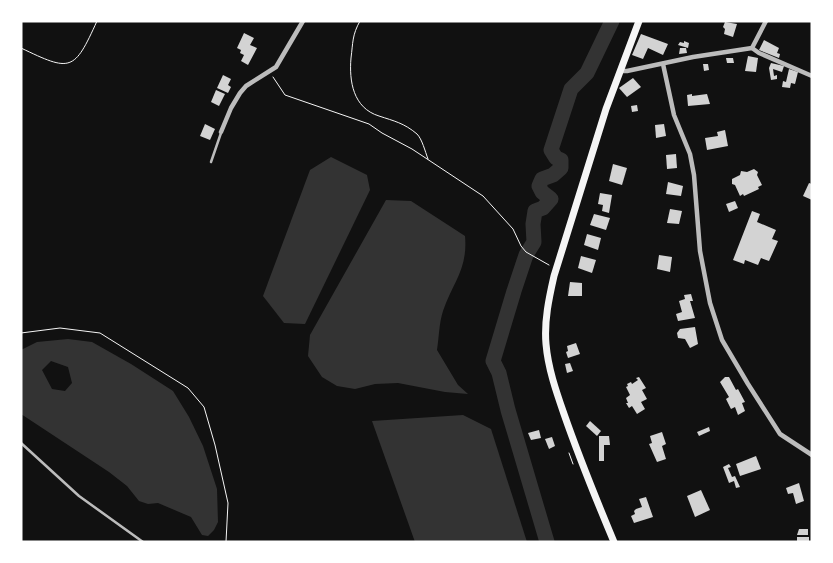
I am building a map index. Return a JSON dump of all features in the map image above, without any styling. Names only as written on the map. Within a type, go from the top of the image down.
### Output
[{"type":"main road","points":[[614,542],[578,456],[552,379],[546,345],[546,330],[554,276],[606,109],[639,21]]},
{"type":"street","points":[[221,132],[231,108],[240,93],[252,82],[270,72],[276,66],[287,51],[303,21]]},
{"type":"street","points":[[752,48],[766,21]]},
{"type":"street","points":[[620,71],[752,48],[759,53],[812,76]]},
{"type":"street","points":[[663,64],[674,115],[690,154],[694,175],[700,251],[710,303],[722,340],[780,434],[812,455]]},
{"type":"lane","points":[[211,162],[221,132]]},
{"type":"lane","points":[[21,443],[79,496],[143,542]]},
{"type":"path","points":[[21,48],[57,64],[72,62],[79,56],[97,21]]},
{"type":"path","points":[[360,21],[354,31],[350,68],[354,95],[366,109],[376,116],[401,122],[418,136],[428,159]]},
{"type":"path","points":[[270,72],[285,95],[369,124],[428,159],[483,196],[513,229],[526,252],[549,266]]},
{"type":"path","points":[[21,333],[60,328],[100,333],[188,388],[204,407],[215,445],[228,503],[226,542]]},
{"type":"path","points":[[568,450],[575,468]]},
{"type":"shaded area","points":[[331,157],[367,175],[370,190],[305,324],[284,323],[263,296],[310,170]]},
{"type":"shaded area","points":[[386,200],[411,201],[465,236],[462,267],[443,311],[437,350],[458,385],[468,394],[445,392],[398,383],[375,384],[355,389],[337,386],[322,377],[308,356],[310,335]]},
{"type":"shaded area","points":[[68,339],[92,342],[173,391],[189,417],[203,446],[217,489],[218,522],[208,536],[202,535],[191,517],[158,503],[148,504],[139,501],[127,486],[109,472],[21,414],[21,350],[37,342]],"holes":[[[51,361],[68,367],[72,383],[65,391],[52,389],[42,370]]]},
{"type":"shaded area","points":[[463,415],[491,429],[527,542],[415,542],[372,421]]},
{"type":"building","points":[[725,22],[737,24],[733,37],[724,34],[725,29],[723,27]]},
{"type":"building","points":[[244,33],[254,38],[250,45],[257,48],[248,65],[241,61],[244,55],[237,48]]},
{"type":"building","points":[[641,34],[668,44],[663,55],[648,48],[643,59],[632,55]]},
{"type":"building","points":[[764,40],[779,48],[777,53],[780,54],[779,58],[759,50]]},
{"type":"building","points":[[684,41],[689,43],[688,48],[678,45],[680,42],[684,43]]},
{"type":"building","points":[[680,48],[686,48],[687,53],[679,54]]},
{"type":"building","points":[[748,56],[758,58],[756,72],[745,71]]},
{"type":"building","points":[[726,58],[733,58],[734,63],[727,63]]},
{"type":"building","points":[[771,63],[784,66],[782,72],[773,69],[774,76],[777,75],[777,79],[771,80],[769,68]]},
{"type":"building","points":[[703,64],[708,64],[709,70],[704,71]]},
{"type":"building","points":[[789,69],[798,72],[795,84],[791,83],[790,88],[782,87],[783,81],[786,82]]},
{"type":"building","points":[[223,75],[231,79],[228,85],[231,87],[228,93],[217,88]]},
{"type":"building","points":[[633,78],[641,87],[627,97],[619,88]]},
{"type":"building","points":[[216,90],[225,94],[219,106],[211,102]]},
{"type":"building","points":[[692,94],[692,96],[707,94],[710,104],[688,106],[687,95]]},
{"type":"building","points":[[637,105],[638,111],[632,112],[631,106]]},
{"type":"building","points":[[205,124],[215,129],[210,140],[200,136]]},
{"type":"building","points":[[664,124],[666,136],[656,138],[655,125]]},
{"type":"building","points":[[725,130],[728,146],[707,150],[705,138],[718,136],[717,132]]},
{"type":"building","points":[[676,154],[677,168],[667,169],[666,155]]},
{"type":"building","points":[[613,164],[627,168],[622,185],[609,181]]},
{"type":"building","points":[[754,169],[758,172],[757,175],[762,185],[758,187],[759,189],[740,196],[735,185],[732,184],[732,179],[740,175],[741,171],[747,172]]},
{"type":"building","points":[[668,182],[683,186],[681,196],[666,194]]},
{"type":"building","points":[[809,183],[812,184],[812,200],[803,196]]},
{"type":"building","points":[[600,193],[612,195],[609,213],[602,211],[603,205],[598,204]]},
{"type":"building","points":[[735,201],[738,208],[729,212],[726,204]]},
{"type":"building","points":[[670,209],[682,211],[679,224],[667,223]]},
{"type":"building","points":[[752,211],[760,214],[757,222],[776,230],[772,239],[778,241],[769,261],[761,258],[758,265],[745,260],[744,264],[733,260]]},
{"type":"building","points":[[594,214],[610,218],[606,230],[590,225]]},
{"type":"building","points":[[587,234],[601,238],[598,250],[584,245]]},
{"type":"building","points":[[659,255],[672,257],[670,272],[657,269]]},
{"type":"building","points":[[581,256],[596,260],[592,273],[578,268]]},
{"type":"building","points":[[570,282],[582,283],[582,296],[568,296]]},
{"type":"building","points":[[691,294],[693,301],[690,301],[695,318],[678,321],[676,314],[682,312],[679,301],[685,299],[684,295]]},
{"type":"building","points":[[695,327],[698,344],[690,348],[685,339],[678,338],[677,333],[680,329]]},
{"type":"building","points":[[576,343],[580,354],[568,358],[567,346]]},
{"type":"building","points":[[570,363],[573,371],[567,373],[565,364]]},
{"type":"building","points":[[639,377],[646,388],[642,390],[647,399],[641,402],[645,409],[637,414],[632,406],[629,408],[626,403],[628,403],[626,398],[630,395],[626,387],[628,386],[627,384],[631,382],[632,384],[638,380],[636,378]]},
{"type":"building","points":[[725,377],[729,377],[745,402],[742,403],[745,411],[738,415],[735,407],[731,409],[726,399],[729,397],[720,382]]},
{"type":"building","points":[[590,421],[601,431],[597,436],[586,426]]},
{"type":"building","points":[[709,427],[710,431],[699,436],[697,432]]},
{"type":"building","points":[[539,430],[541,438],[531,440],[528,433]]},
{"type":"building","points":[[662,432],[666,444],[662,446],[666,459],[657,462],[649,444],[652,443],[650,436]]},
{"type":"building","points":[[599,436],[609,436],[610,445],[604,445],[604,461],[599,461]]},
{"type":"building","points":[[552,437],[555,446],[549,449],[545,439]]},
{"type":"building","points":[[756,456],[761,469],[740,476],[736,464]]},
{"type":"building","points":[[729,464],[731,467],[728,468],[732,477],[735,476],[740,487],[736,488],[734,481],[729,483],[723,467]]},
{"type":"building","points":[[799,483],[804,501],[796,504],[793,493],[788,494],[786,488]]},
{"type":"building","points":[[701,490],[710,510],[695,517],[687,496]]},
{"type":"building","points":[[646,497],[653,517],[634,523],[631,516],[635,514],[634,511],[636,509],[642,507],[639,499]]},
{"type":"building","points":[[799,529],[808,529],[808,535],[797,535]]},
{"type":"building","points":[[797,537],[809,537],[809,542],[797,542]]},
{"type":"waterway","points":[[547,542],[499,373],[493,361],[526,255],[534,242],[533,224],[535,211],[543,208],[551,199],[542,192],[539,186],[542,179],[553,175],[561,168],[561,160],[556,158],[551,150],[571,89],[587,73],[612,21]]}]
